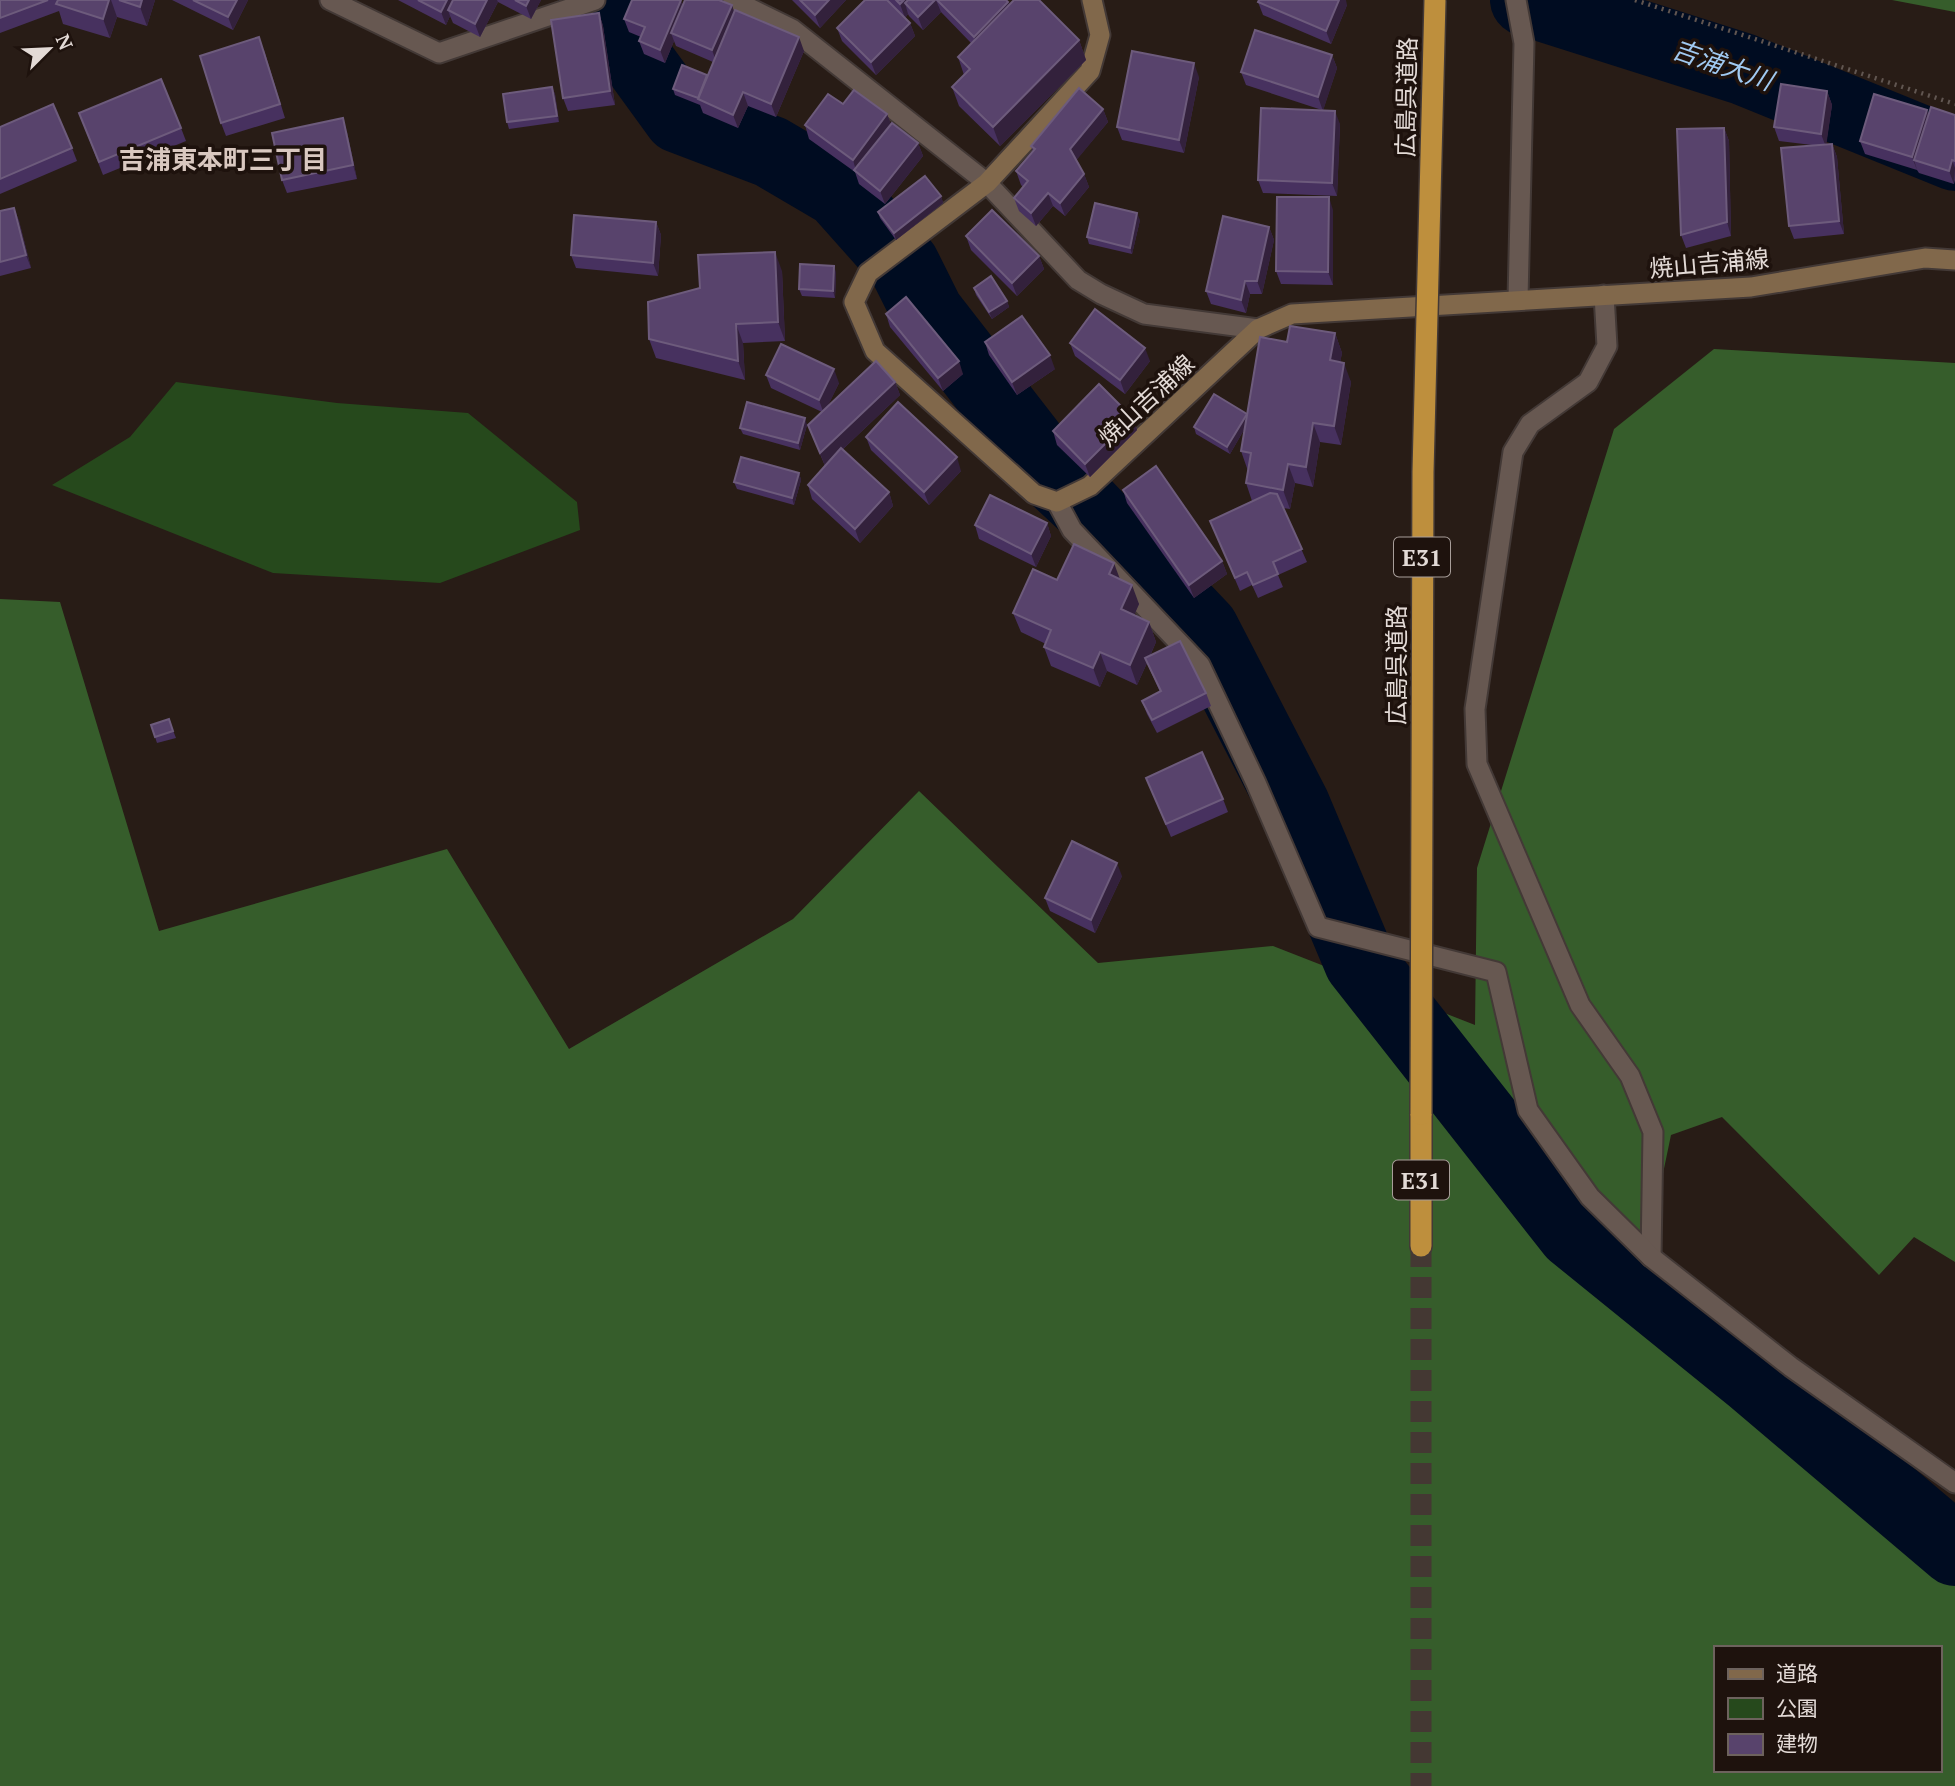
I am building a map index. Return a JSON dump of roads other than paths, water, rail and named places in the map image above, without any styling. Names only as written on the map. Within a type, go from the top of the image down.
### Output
[{"type":"highway","name":"広島呉道路","points":[[1420,1246],[1423,472],[1435,0]]},
{"type":"main road","points":[[1061,501],[1034,494],[875,351],[854,302],[868,273],[986,183],[1090,71],[1100,35],[1092,0]]},
{"type":"main road","name":"焼山吉浦線","points":[[1061,501],[1090,486],[1258,330],[1292,314],[1751,287],[1925,258],[1955,260]]},
{"type":"street","points":[[330,0],[439,53],[596,0]]},
{"type":"street","points":[[733,0],[792,29],[986,183],[1078,280],[1144,314],[1258,330]]},
{"type":"street","points":[[1516,0],[1524,43],[1518,299]]},
{"type":"street","points":[[1604,295],[1607,346],[1588,382],[1530,424],[1513,452],[1475,709],[1477,764],[1580,1005],[1630,1076],[1653,1132],[1651,1257]]},
{"type":"street","points":[[1061,501],[1072,530],[1200,665],[1256,783],[1318,927],[1496,972],[1528,1110],[1590,1197],[1651,1257],[1791,1367],[1955,1483]]},
{"type":"waterway","points":[[594,0],[679,117],[771,152],[839,192],[904,265],[928,313],[1056,478],[1203,629],[1294,805],[1360,962],[1573,1233],[1752,1378],[1955,1550]]},
{"type":"waterway","name":"吉浦大川","points":[[1526,0],[1743,69],[1955,155]]},
{"type":"tunnel","points":[[1421,1246],[1421,1786]]},
{"type":"district","name":"吉浦東本町三丁目","points":[[223,159]]}]
